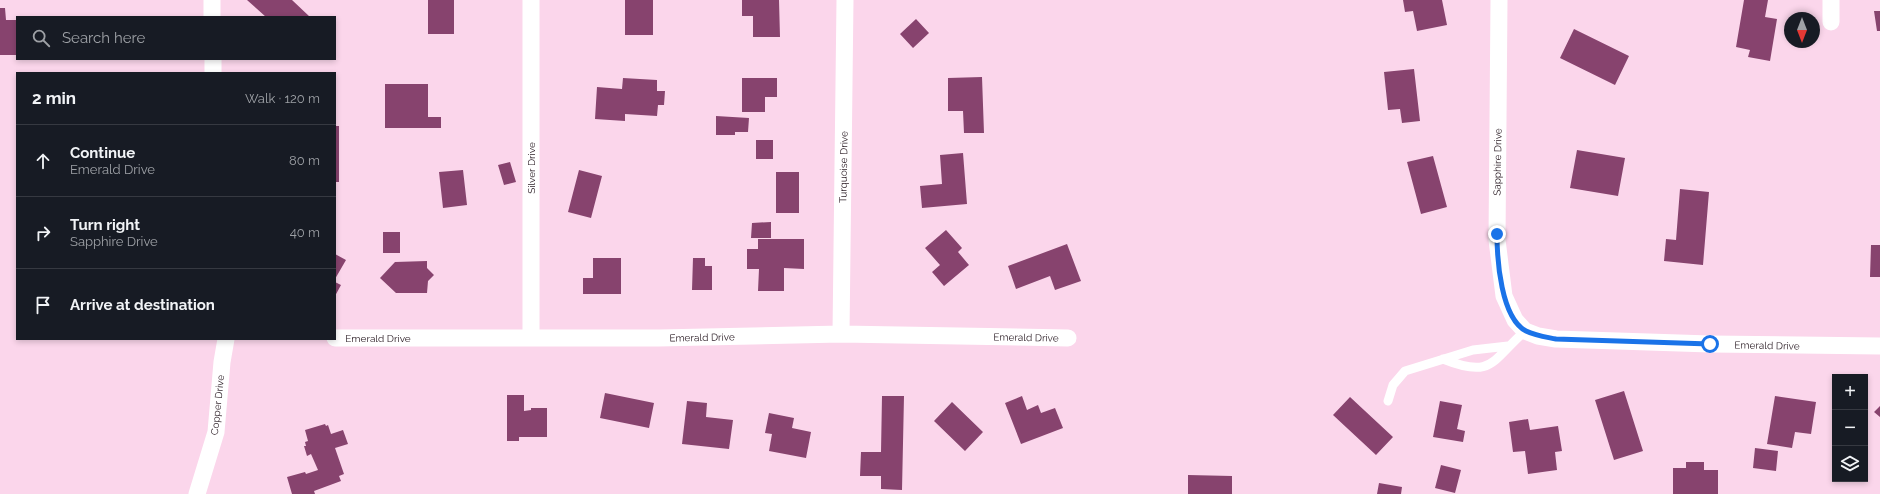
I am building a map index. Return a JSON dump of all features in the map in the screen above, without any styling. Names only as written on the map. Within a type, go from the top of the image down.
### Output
[{"type":"street","points":[[212,0],[212,16]]},
{"type":"street","name":"Silver Drive","points":[[531,0],[531,337]]},
{"type":"street","name":"Turquoise Drive","points":[[841,334],[845,0]]},
{"type":"street","name":"Sapphire Drive","points":[[1499,0],[1497,240],[1504,296],[1520,326]]},
{"type":"street","points":[[1831,0],[1831,22]]},
{"type":"street","points":[[213,60],[213,72]]},
{"type":"street","name":"Emerald Drive","points":[[1520,326],[1538,336],[1556,339],[1710,344],[1880,346]]},
{"type":"street","name":"Emerald Drive","points":[[336,338],[659,338],[841,334],[1068,338]]},
{"type":"street","name":"Copper Drive","points":[[197,494],[216,432],[222,362],[226,340]]},
{"type":"lane","points":[[1443,359],[1460,366],[1482,368],[1497,360],[1508,346],[1520,326]]},
{"type":"lane","points":[[1388,401],[1393,385],[1405,371],[1473,350],[1508,346]]},
{"type":"building","points":[[247,0],[292,0],[309,16],[265,16]]},
{"type":"building","points":[[428,0],[454,0],[454,34],[428,34]]},
{"type":"building","points":[[625,0],[653,0],[653,35],[625,35]]},
{"type":"building","points":[[742,0],[779,0],[780,37],[753,37],[753,16],[742,16]]},
{"type":"building","points":[[1403,0],[1442,0],[1447,25],[1417,31],[1413,11],[1405,12]]},
{"type":"building","points":[[1744,0],[1768,0],[1765,17],[1777,19],[1770,61],[1748,57],[1750,50],[1736,47]]},
{"type":"building","points":[[0,8],[5,8],[6,20],[16,20],[16,55],[0,55]]},
{"type":"building","points":[[1874,11],[1880,11],[1880,31],[1877,31]]},
{"type":"building","points":[[916,19],[929,33],[913,48],[900,34]]},
{"type":"building","points":[[1574,29],[1629,56],[1615,85],[1560,58]]},
{"type":"building","points":[[1414,69],[1420,121],[1402,123],[1400,109],[1388,110],[1384,72]]},
{"type":"building","points":[[982,77],[984,133],[964,133],[963,111],[948,111],[948,78]]},
{"type":"building","points":[[623,78],[657,80],[657,91],[665,91],[664,105],[658,105],[657,116],[625,114],[625,121],[595,119],[597,87],[622,89]]},
{"type":"building","points":[[742,78],[777,78],[777,97],[765,97],[765,112],[742,112]]},
{"type":"building","points":[[385,84],[428,84],[428,117],[441,117],[441,128],[385,128]]},
{"type":"building","points":[[716,116],[749,118],[748,132],[735,132],[735,135],[716,135]]},
{"type":"building","points":[[336,126],[339,126],[339,182],[336,182]]},
{"type":"building","points":[[756,140],[773,140],[773,159],[756,159]]},
{"type":"building","points":[[1577,150],[1625,158],[1618,196],[1570,188]]},
{"type":"building","points":[[963,153],[967,204],[922,208],[920,186],[942,184],[940,155]]},
{"type":"building","points":[[1433,156],[1447,207],[1421,214],[1407,162]]},
{"type":"building","points":[[510,162],[516,182],[504,185],[498,165]]},
{"type":"building","points":[[463,170],[467,205],[443,208],[439,172]]},
{"type":"building","points":[[579,170],[602,176],[591,218],[568,212]]},
{"type":"building","points":[[776,172],[799,172],[799,213],[776,213]]},
{"type":"building","points":[[1680,189],[1709,192],[1703,265],[1664,261],[1666,239],[1676,240]]},
{"type":"building","points":[[771,222],[771,238],[751,238],[752,223]]},
{"type":"building","points":[[946,230],[962,248],[958,252],[969,265],[944,286],[932,272],[940,265],[925,248]]},
{"type":"building","points":[[383,232],[400,232],[400,253],[383,253]]},
{"type":"building","points":[[758,239],[804,239],[804,269],[784,268],[784,291],[758,291],[759,269],[747,269],[747,249],[758,249]]},
{"type":"building","points":[[1067,244],[1081,281],[1055,290],[1050,276],[1016,289],[1008,266]]},
{"type":"building","points":[[1871,245],[1880,245],[1880,277],[1870,277]]},
{"type":"building","points":[[336,255],[346,260],[336,277]]},
{"type":"building","points":[[593,258],[621,258],[621,294],[583,294],[583,278],[593,278]]},
{"type":"building","points":[[693,258],[705,258],[705,266],[712,266],[712,290],[692,290]]},
{"type":"building","points":[[427,261],[427,268],[434,275],[428,281],[427,293],[396,293],[380,278],[395,262]]},
{"type":"building","points":[[336,282],[341,285],[336,294]]},
{"type":"building","points":[[1624,391],[1643,451],[1614,460],[1595,400]]},
{"type":"building","points":[[605,393],[654,403],[649,428],[600,418]]},
{"type":"building","points":[[507,395],[524,395],[524,411],[531,410],[531,408],[547,408],[547,437],[519,437],[519,441],[507,441]]},
{"type":"building","points":[[882,396],[904,396],[902,490],[881,489],[881,476],[860,476],[861,452],[881,452]]},
{"type":"building","points":[[1022,396],[1027,410],[1038,405],[1041,413],[1055,408],[1063,428],[1021,444],[1005,403]]},
{"type":"building","points":[[1775,396],[1816,402],[1811,434],[1795,432],[1792,448],[1767,444]]},
{"type":"building","points":[[1350,397],[1393,437],[1376,455],[1333,415]]},
{"type":"building","points":[[687,401],[707,403],[706,417],[733,420],[729,449],[682,444]]},
{"type":"building","points":[[1440,401],[1462,405],[1457,429],[1465,431],[1463,442],[1433,437]]},
{"type":"building","points":[[952,402],[983,432],[965,451],[934,421]]},
{"type":"building","points":[[1880,406],[1880,417],[1874,412]]},
{"type":"building","points":[[769,413],[794,418],[792,428],[811,432],[806,458],[769,451],[772,434],[765,433]]},
{"type":"building","points":[[1528,419],[1530,430],[1558,426],[1562,451],[1555,452],[1557,470],[1528,474],[1525,451],[1513,452],[1509,422]]},
{"type":"building","points":[[325,424],[326,426],[328,425],[331,434],[343,430],[348,444],[335,448],[344,474],[339,476],[341,481],[314,491],[315,494],[292,494],[287,477],[305,472],[306,474],[318,470],[311,454],[307,456],[304,446],[306,446],[305,442],[308,441],[305,430]]},
{"type":"building","points":[[1755,448],[1778,451],[1776,471],[1753,468]]},
{"type":"building","points":[[1686,462],[1704,462],[1704,470],[1718,470],[1718,494],[1673,494],[1673,468],[1686,468]]},
{"type":"building","points":[[1441,465],[1461,470],[1455,493],[1435,488]]},
{"type":"building","points":[[1188,475],[1232,476],[1232,494],[1188,494]]},
{"type":"building","points":[[1379,483],[1402,487],[1401,494],[1377,494]]},
{"type":"route","points":[[1497,234],[1504,296],[1508,309],[1525,331],[1538,336],[1556,339],[1710,344]]}]
